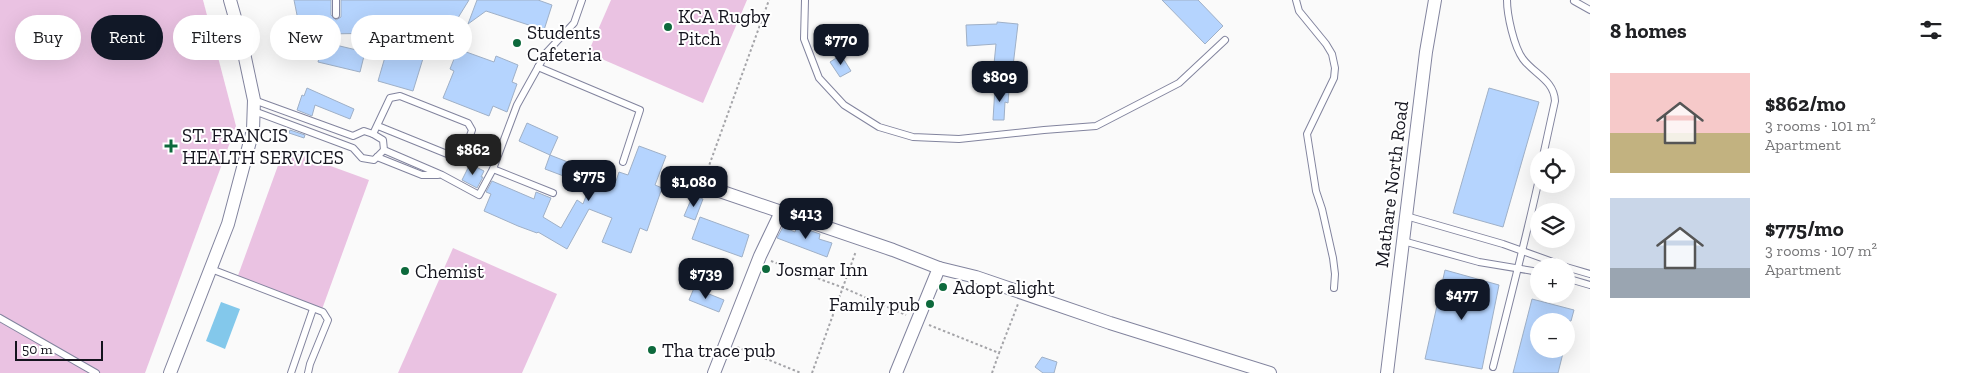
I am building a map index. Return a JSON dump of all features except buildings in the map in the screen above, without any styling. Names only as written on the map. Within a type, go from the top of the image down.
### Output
[{"type":"street","points":[[170,373],[228,224],[253,130],[254,106],[242,39],[230,0]]},
{"type":"street","name":"Mathare North Road","points":[[1387,373],[1426,52],[1435,0]]},
{"type":"street","points":[[702,186],[893,250],[939,268],[1022,292],[1118,326],[1270,373]]},
{"type":"street","points":[[714,373],[760,256],[781,212]]},
{"type":"street","points":[[896,373],[939,268]]},
{"type":"lane","points":[[336,0],[336,15]]},
{"type":"lane","points":[[384,150],[442,175],[480,195],[493,169],[517,105],[546,53],[574,23],[582,0]]},
{"type":"lane","points":[[805,0],[804,39],[819,78],[844,105],[865,118],[880,127],[913,136],[959,139],[1096,126],[1179,82],[1225,40]]},
{"type":"lane","points":[[1296,0],[1299,11],[1329,49],[1335,68],[1334,78],[1307,134],[1316,191],[1333,258],[1334,288]]},
{"type":"lane","points":[[1507,0],[1507,16],[1523,58],[1551,86],[1554,92],[1555,101],[1545,148]]},
{"type":"lane","points":[[1574,0],[1590,10]]},
{"type":"lane","points":[[538,67],[640,110],[623,162]]},
{"type":"lane","points":[[373,134],[390,98],[400,96],[468,123],[472,130],[463,155],[456,158],[378,126]]},
{"type":"lane","points":[[254,106],[353,136],[364,131],[373,134],[382,140],[384,150]]},
{"type":"lane","points":[[254,106],[353,148],[362,158],[374,160],[384,150]]},
{"type":"lane","points":[[353,136],[353,148]]},
{"type":"lane","points":[[377,157],[422,175],[442,175]]},
{"type":"lane","points":[[493,169],[553,193]]},
{"type":"lane","points":[[1493,368],[1517,269],[1523,252],[1536,193]]},
{"type":"lane","points":[[1406,216],[1540,258]]},
{"type":"lane","points":[[1403,241],[1479,262],[1530,271]]},
{"type":"lane","points":[[211,270],[323,312],[328,320],[308,373]]},
{"type":"lane","points":[[1575,270],[1590,274]]},
{"type":"lane","points":[[1575,281],[1590,285]]},
{"type":"lane","points":[[291,373],[313,309]]},
{"type":"lane","points":[[0,318],[96,373]]},
{"type":"path","points":[[702,186],[769,0]]},
{"type":"path","points":[[812,373],[861,239]]},
{"type":"path","points":[[760,256],[844,288],[918,321],[999,353]]},
{"type":"path","points":[[992,373],[1022,292]]},
{"type":"path","points":[[725,342],[801,373]]},
{"type":"shaded area","points":[[0,0],[203,0],[207,15],[173,15],[173,60],[219,60],[236,126],[145,373],[0,373]]},
{"type":"shaded area","name":"KCA Rugby Pitch","points":[[611,0],[747,0],[703,103],[588,53]]},
{"type":"shaded area","points":[[284,149],[369,180],[321,312],[236,281]]},
{"type":"shaded area","points":[[453,248],[557,294],[522,373],[398,373]]},
{"type":"water","points":[[221,302],[240,309],[225,349],[206,341]]},
{"type":"place","name":"KCA Rugby Pitch","points":[[668,27]]},
{"type":"place","name":"Students Cafeteria","points":[[517,43]]},
{"type":"place","name":"ST. FRANCIS HEALTH SERVICES","points":[[171,146]]},
{"type":"place","name":"Josmar Inn","points":[[766,269]]},
{"type":"place","name":"Chemist","points":[[405,271]]},
{"type":"place","name":"Adopt alight","points":[[943,287]]},
{"type":"place","name":"Family pub","points":[[930,304]]},
{"type":"place","name":"Tha trace pub","points":[[652,350]]}]
